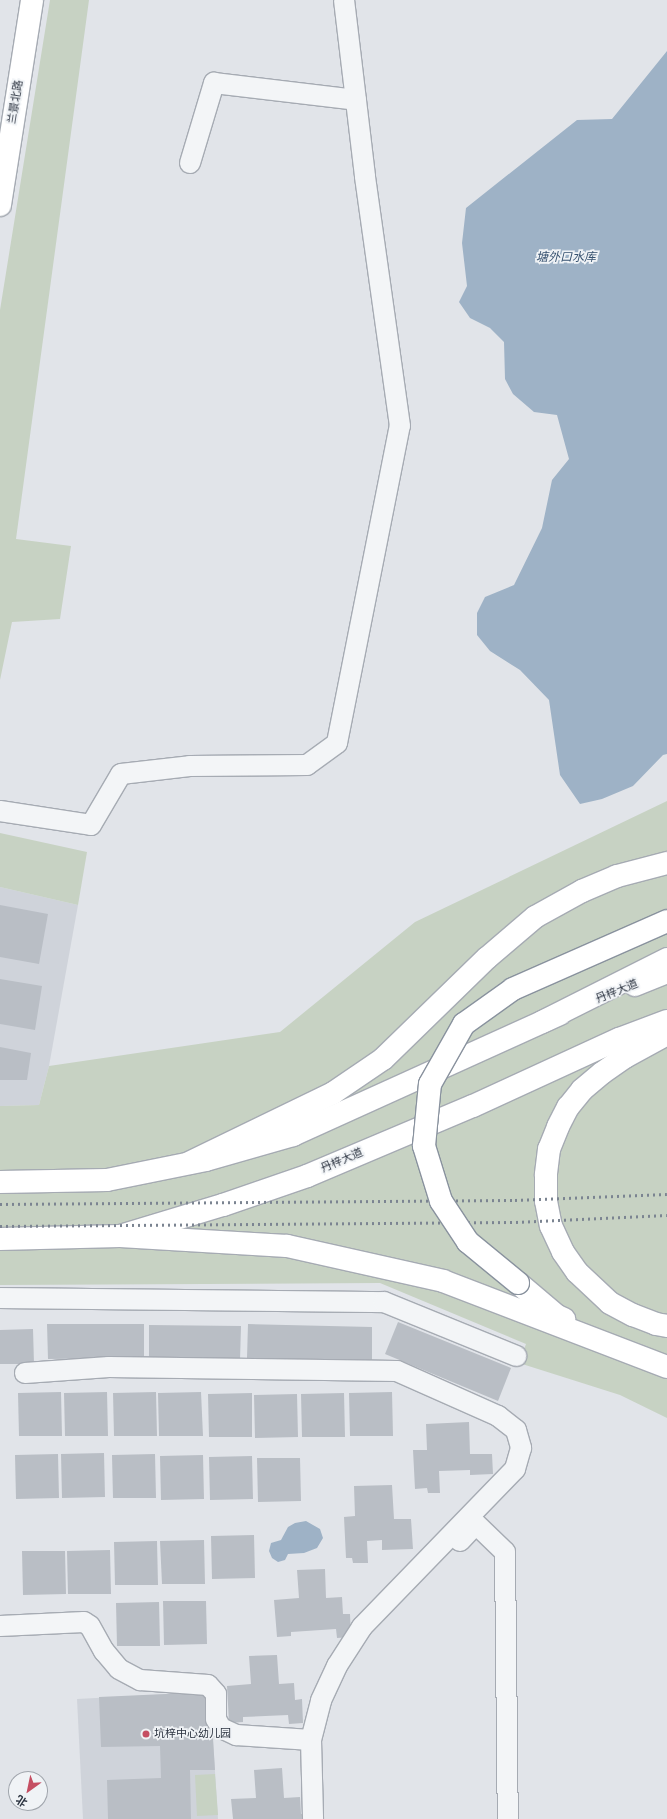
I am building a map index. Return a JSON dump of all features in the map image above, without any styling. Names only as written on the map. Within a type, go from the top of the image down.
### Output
[{"type":"main road","name":"兰景北路","points":[[0,205],[32,0]]},
{"type":"main road","points":[[189,1164],[333,1093],[383,1059],[486,958],[535,917],[582,891],[617,876],[667,863]]},
{"type":"main road","points":[[667,922],[513,989],[464,1024],[430,1084],[424,1146],[441,1201],[468,1242],[557,1316],[667,1367]]},
{"type":"main road","points":[[542,1022],[667,959]]},
{"type":"main road","name":"丹梓大道","points":[[0,1182],[107,1180],[189,1164],[293,1135],[542,1022],[667,972]]},
{"type":"main road","name":"丹梓大道","points":[[0,1239],[120,1236],[223,1205],[307,1176],[473,1106],[619,1039],[667,1021]]},
{"type":"main road","points":[[667,1034],[607,1069],[582,1090],[568,1107],[558,1126],[549,1149],[546,1175],[546,1201],[551,1226],[563,1252],[577,1272],[610,1303],[633,1315],[667,1326]]},
{"type":"main road","points":[[120,1236],[287,1246],[443,1281],[667,1367]]},
{"type":"street","points":[[0,811],[91,824],[121,774],[190,766],[307,765],[337,743],[400,426],[365,176],[344,0]]},
{"type":"street","points":[[190,163],[214,83],[356,100]]},
{"type":"street","points":[[0,1298],[384,1302],[516,1356]]},
{"type":"street","points":[[25,1373],[109,1368],[397,1371],[498,1416],[516,1430],[521,1448],[515,1469],[362,1627],[337,1666],[321,1701],[311,1740],[313,1819]]},
{"type":"street","points":[[321,1819],[320,1741],[327,1711],[345,1671],[369,1632],[476,1524],[505,1552],[508,1819]]},
{"type":"street","points":[[0,1626],[84,1622],[90,1626],[104,1651],[119,1669],[140,1680],[208,1685],[216,1694],[216,1719],[221,1728],[231,1733],[252,1737],[311,1740]]},
{"type":"shaded area","points":[[0,887],[78,905],[49,1066],[39,1105],[0,1106]]},
{"type":"shaded area","name":"坑梓中心幼儿园","points":[[210,1692],[218,1819],[83,1819],[77,1699]]},
{"type":"green space","points":[[50,0],[89,0],[16,539],[71,546],[60,619],[12,622],[0,680],[0,310]]},
{"type":"green space","points":[[667,801],[667,1418],[620,1395],[519,1363],[526,1344],[380,1283],[0,1285],[0,1106],[39,1105],[49,1066],[280,1032],[415,922]]},
{"type":"green space","points":[[0,833],[87,852],[78,905],[0,887]]},
{"type":"green space","points":[[215,1774],[218,1815],[197,1816],[195,1775]]},
{"type":"water","name":"塘外口水库","points":[[667,51],[667,754],[663,755],[633,786],[602,799],[580,804],[560,775],[549,700],[520,670],[490,651],[477,635],[477,613],[485,597],[514,585],[542,528],[552,480],[569,459],[557,415],[534,412],[513,394],[505,379],[504,342],[490,328],[470,318],[459,302],[467,286],[462,243],[466,208],[577,120],[612,119]]},
{"type":"water","points":[[306,1521],[320,1529],[323,1538],[317,1548],[304,1553],[288,1554],[285,1560],[278,1562],[272,1558],[269,1551],[271,1543],[281,1540],[288,1527],[295,1523]]},
{"type":"building","points":[[0,905],[48,914],[39,964],[0,957]]},
{"type":"building","points":[[0,979],[42,986],[35,1030],[0,1024]]},
{"type":"building","points":[[0,1047],[31,1053],[27,1080],[0,1080]]},
{"type":"building","points":[[398,1322],[511,1368],[498,1401],[385,1354]]},
{"type":"building","points":[[47,1324],[144,1324],[144,1358],[48,1359]]},
{"type":"building","points":[[248,1324],[372,1327],[372,1361],[247,1358]]},
{"type":"building","points":[[149,1325],[241,1326],[240,1360],[149,1359]]},
{"type":"building","points":[[33,1329],[34,1364],[0,1364],[0,1330]]},
{"type":"building","points":[[61,1392],[62,1436],[19,1436],[18,1393]]},
{"type":"building","points":[[107,1392],[108,1436],[65,1436],[64,1393]]},
{"type":"building","points":[[156,1392],[157,1436],[114,1436],[113,1393]]},
{"type":"building","points":[[201,1392],[203,1436],[159,1436],[158,1393]]},
{"type":"building","points":[[392,1392],[393,1436],[350,1436],[349,1393]]},
{"type":"building","points":[[252,1393],[252,1437],[209,1437],[208,1394]]},
{"type":"building","points":[[344,1393],[345,1437],[302,1437],[301,1394]]},
{"type":"building","points":[[297,1394],[298,1437],[255,1438],[254,1395]]},
{"type":"building","points":[[469,1422],[470,1454],[492,1454],[493,1474],[470,1475],[470,1470],[439,1471],[440,1493],[428,1493],[427,1488],[415,1489],[413,1450],[427,1450],[426,1424]]},
{"type":"building","points":[[104,1453],[105,1497],[62,1498],[61,1454]]},
{"type":"building","points":[[58,1454],[59,1498],[16,1499],[15,1455]]},
{"type":"building","points":[[155,1454],[156,1498],[113,1498],[112,1455]]},
{"type":"building","points":[[203,1455],[204,1499],[161,1500],[160,1456]]},
{"type":"building","points":[[252,1456],[253,1499],[210,1500],[209,1457]]},
{"type":"building","points":[[257,1458],[300,1458],[301,1501],[258,1502]]},
{"type":"building","points":[[392,1485],[394,1519],[411,1519],[413,1549],[382,1550],[382,1540],[367,1541],[368,1563],[353,1563],[352,1558],[346,1558],[344,1517],[355,1516],[354,1486]]},
{"type":"building","points":[[254,1535],[255,1578],[212,1579],[211,1536]]},
{"type":"building","points":[[204,1540],[205,1584],[162,1584],[160,1541]]},
{"type":"building","points":[[157,1541],[158,1585],[115,1585],[114,1542]]},
{"type":"building","points":[[110,1550],[111,1594],[68,1594],[67,1551]]},
{"type":"building","points":[[22,1551],[65,1551],[66,1594],[23,1595]]},
{"type":"building","points":[[325,1569],[326,1598],[342,1597],[343,1614],[350,1614],[351,1637],[337,1638],[336,1629],[291,1632],[291,1636],[277,1637],[274,1600],[299,1598],[297,1570]]},
{"type":"building","points":[[163,1601],[206,1601],[207,1644],[164,1645]]},
{"type":"building","points":[[159,1602],[160,1646],[117,1646],[116,1603]]},
{"type":"building","points":[[277,1655],[279,1684],[294,1683],[295,1700],[302,1699],[303,1723],[289,1724],[288,1715],[243,1717],[243,1722],[229,1723],[227,1686],[251,1684],[249,1656]]},
{"type":"building","name":"坑梓中心幼儿园","points":[[210,1692],[215,1770],[190,1770],[191,1819],[108,1819],[107,1780],[161,1778],[160,1746],[101,1747],[99,1697]]},
{"type":"building","points":[[282,1768],[284,1798],[300,1797],[301,1814],[307,1813],[307,1819],[233,1819],[231,1799],[256,1798],[254,1770]]},
{"type":"railway","points":[[0,1204],[515,1200],[667,1194]]},
{"type":"railway","points":[[0,1226],[516,1222],[667,1215]]},
{"type":"place","name":"坑梓中心幼儿园","points":[[146,1734]]}]
